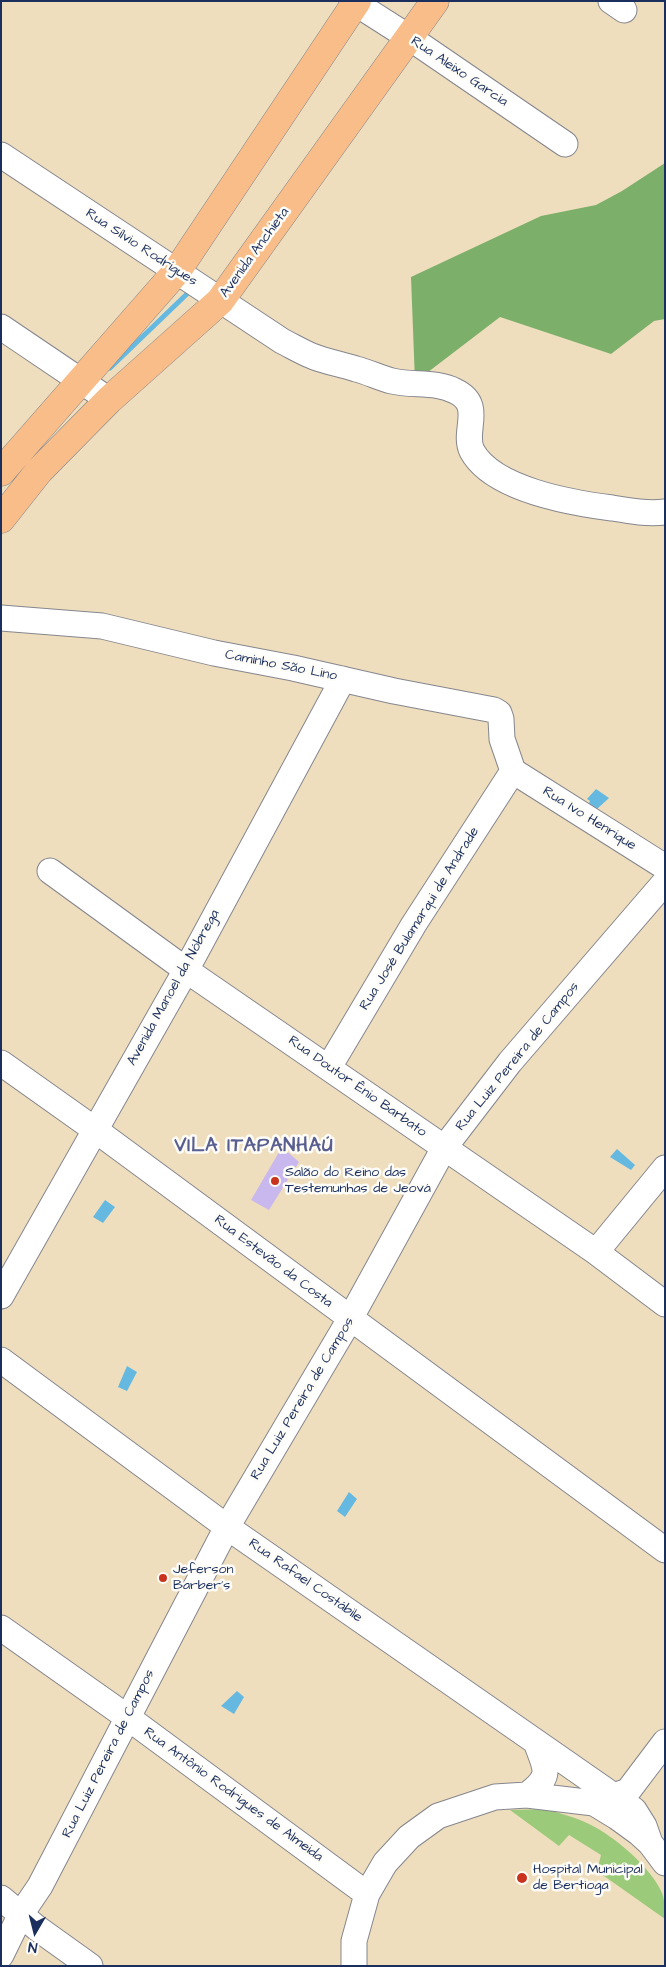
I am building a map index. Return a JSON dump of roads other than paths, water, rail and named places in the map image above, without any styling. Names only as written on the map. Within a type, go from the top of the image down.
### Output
[{"type":"main road","name":"Avenida Anchieta","points":[[1,519],[39,471],[109,400],[220,301],[410,38],[434,1]]},
{"type":"main road","points":[[1,472],[177,271],[354,2]]},
{"type":"street","name":"Rua Aleixo Garcia","points":[[354,2],[410,38],[564,144]]},
{"type":"street","name":"Rua Sílvio Rodrigues","points":[[1,155],[282,341],[313,356],[392,381],[444,387],[461,394],[467,399],[472,412],[469,439],[472,451],[497,476],[543,496],[561,500],[650,514],[665,512]]},
{"type":"street","points":[[1,327],[109,400]]},
{"type":"street","name":"Caminho São Lino","points":[[1,618],[102,626],[214,653],[494,710],[499,713],[501,719],[502,739],[513,772]]},
{"type":"street","name":"Avenida Manoel da Nóbrega","points":[[1,1296],[94,1129],[186,970],[343,679]]},
{"type":"street","name":"Rua Ivo Henrique","points":[[513,772],[665,867]]},
{"type":"street","name":"Rua José Bulamarqui de Andrade","points":[[329,1067],[414,924],[513,772]]},
{"type":"street","name":"Rua Doutor Ênio Barbato","points":[[50,871],[186,970],[596,1252],[665,1304]]},
{"type":"street","name":"Rua Luiz Pereira de Campos","points":[[1,1955],[21,1914],[40,1886],[227,1527],[350,1319],[444,1148],[510,1062],[665,882]]},
{"type":"street","name":"Rua Estevão da Costa","points":[[1,1063],[94,1129],[665,1550]]},
{"type":"street","points":[[596,1252],[665,1168]]},
{"type":"street","name":"Rua Rafael Costábile","points":[[1,1360],[227,1527],[536,1742],[603,1799],[634,1810],[644,1826],[650,1843],[665,1863]]},
{"type":"street","name":"Rua Antônio Rodrigues de Almeida","points":[[1,1628],[127,1717],[367,1894]]},
{"type":"street","points":[[527,1794],[541,1784],[545,1775],[545,1766],[536,1742]]},
{"type":"street","points":[[354,1966],[354,1941],[367,1894],[385,1863],[409,1837],[438,1816],[495,1797],[527,1794],[603,1799],[628,1791],[665,1742]]},
{"type":"street","points":[[1,1898],[37,1928],[90,1966]]},
{"type":"water","points":[[596,789],[609,798],[597,809],[587,799]]},
{"type":"water","points":[[617,1149],[635,1165],[631,1170],[610,1157]]},
{"type":"water","points":[[105,1200],[115,1207],[103,1223],[93,1217]]},
{"type":"water","points":[[127,1366],[137,1372],[127,1391],[118,1387]]},
{"type":"water","points":[[349,1492],[357,1499],[345,1517],[337,1511]]},
{"type":"water","points":[[237,1691],[244,1697],[234,1714],[221,1706]]},
{"type":"waterway","points":[[110,368],[190,291]]},
{"type":"place","name":"Salão do Reino das Testemunhas de Jeová","points":[[275,1181]]},
{"type":"place","name":"Jeferson Barber's","points":[[163,1578]]},
{"type":"place","name":"Hospital Municipal de Bertioga","points":[[522,1878]]},
{"type":"district","name":"VILA ITAPANHAÚ","points":[[254,1147]]}]
